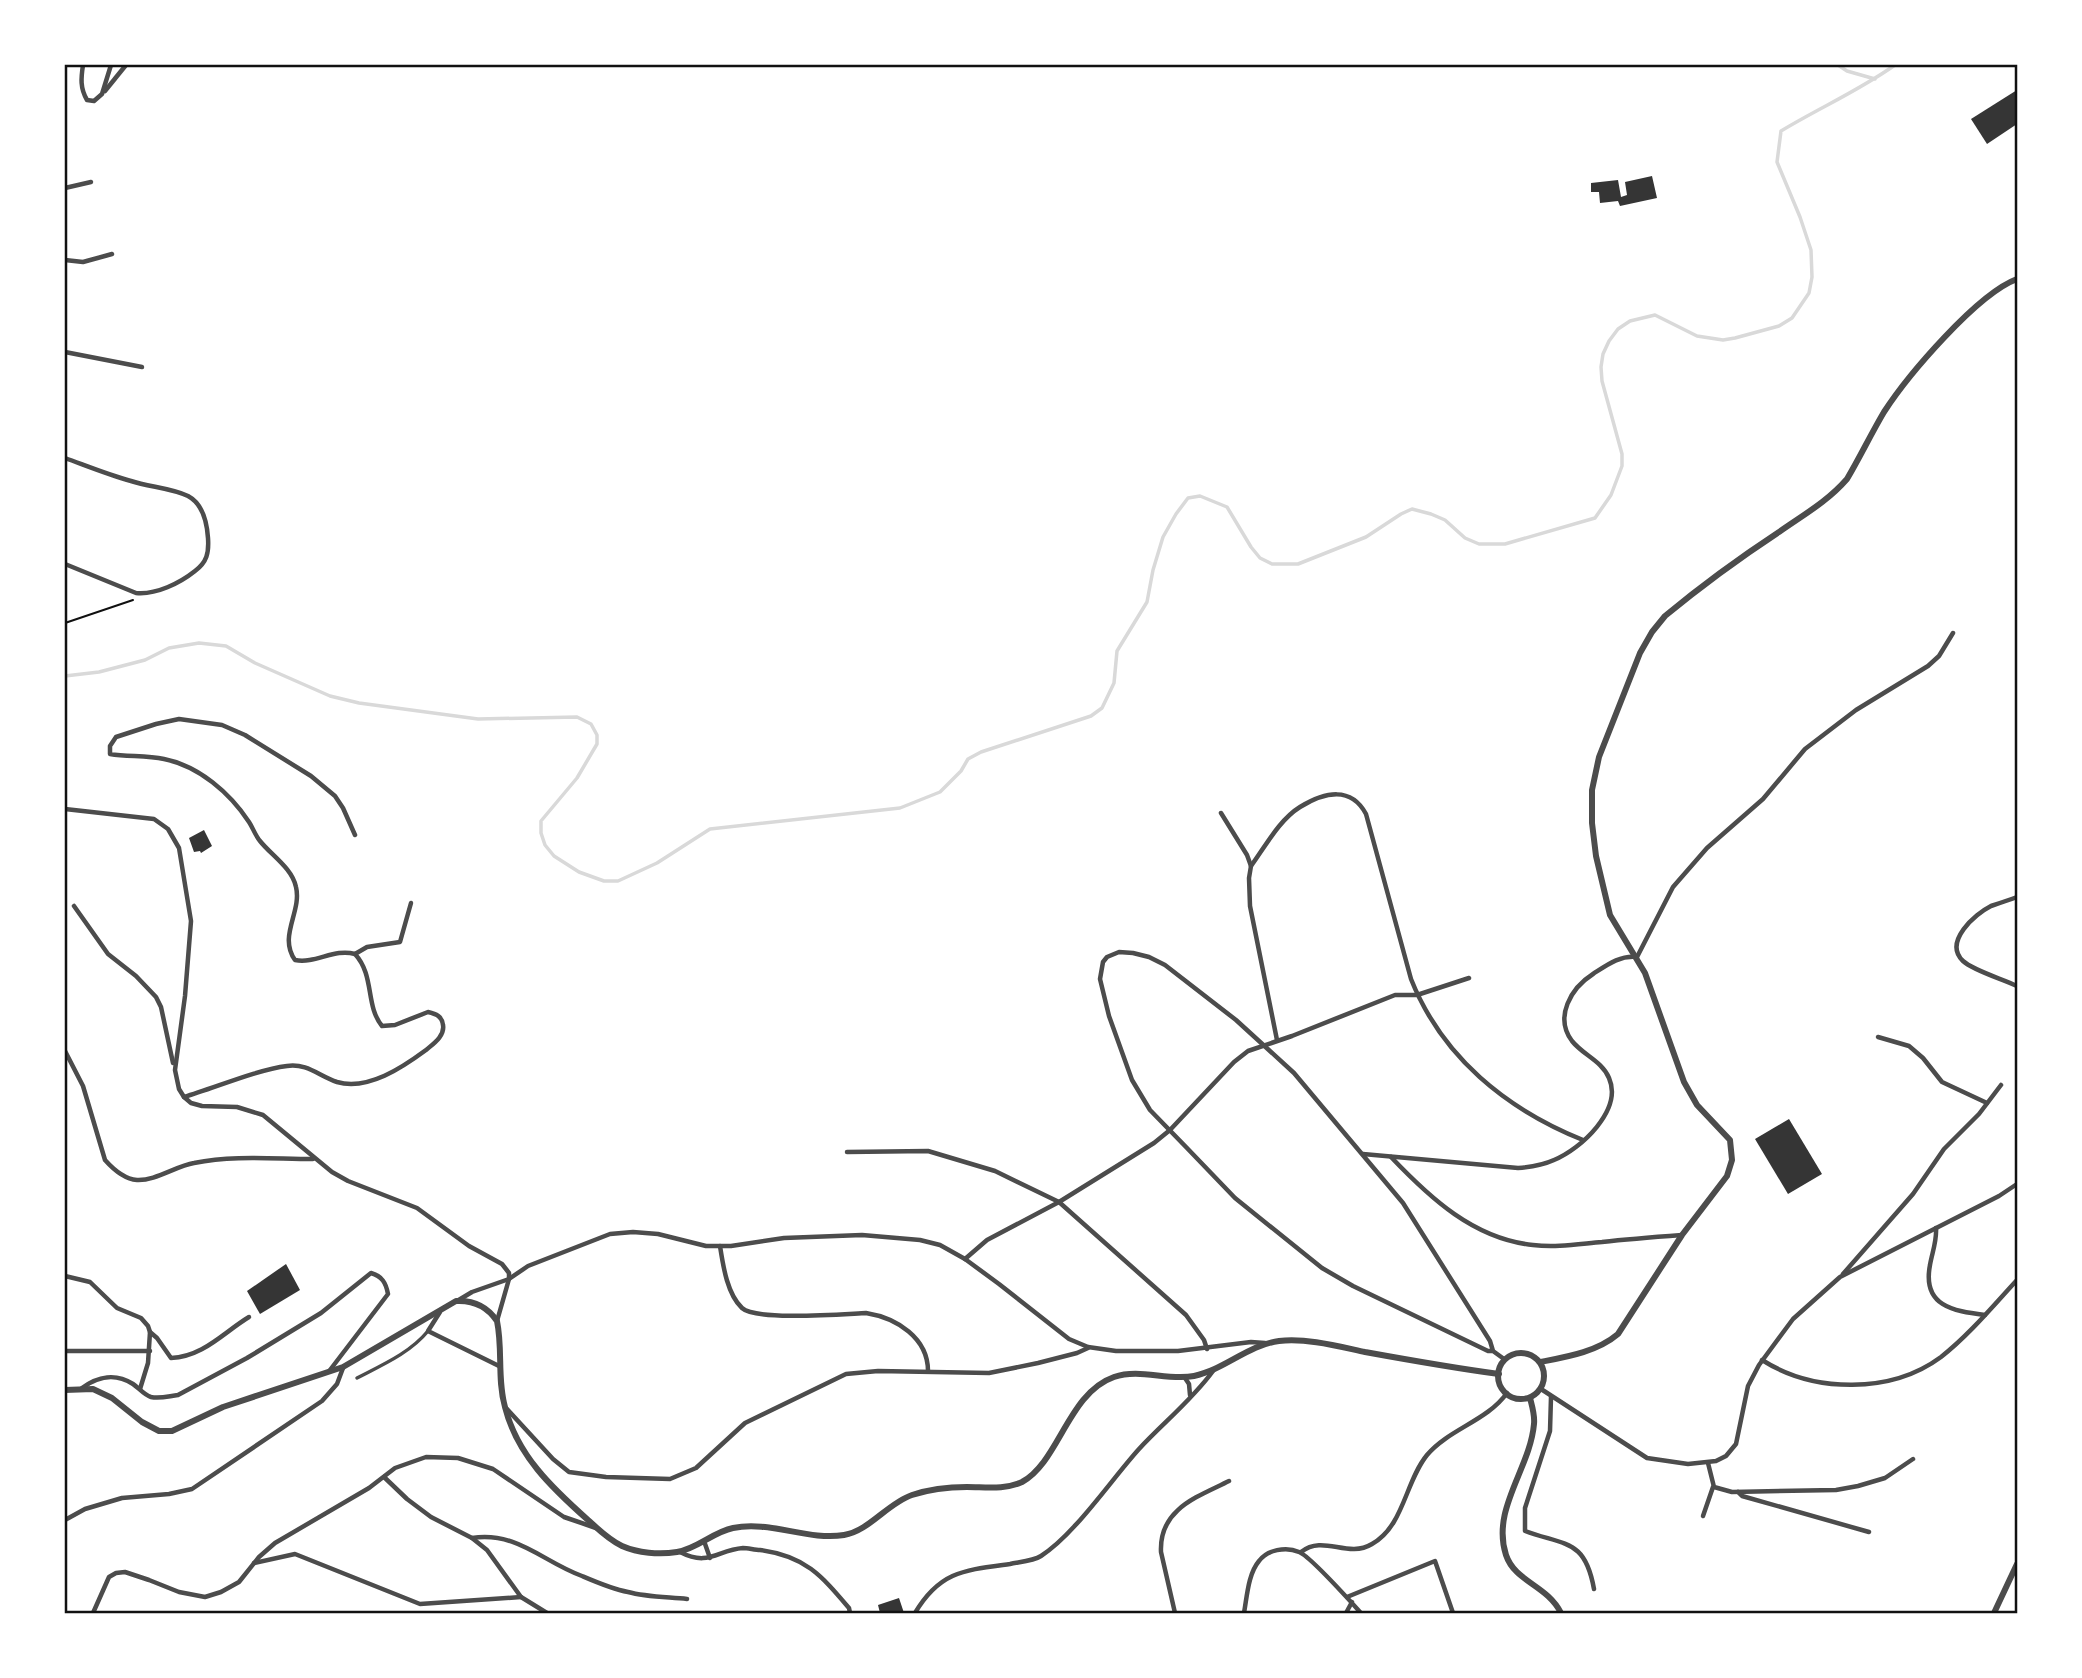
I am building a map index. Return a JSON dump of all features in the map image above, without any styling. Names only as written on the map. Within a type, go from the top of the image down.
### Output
[{"type":"street","points":[[83,65],[80,83],[87,100],[94,101],[126,65]]},
{"type":"street","points":[[102,94],[111,65]]},
{"type":"street","points":[[65,188],[91,182]]},
{"type":"street","points":[[65,260],[83,262],[112,254]]},
{"type":"street","points":[[1540,1362],[1588,1350],[1604,1344],[1618,1334],[1682,1235],[1727,1176],[1732,1160],[1731,1145],[1726,1134],[1702,1111],[1688,1091],[1645,972],[1610,915],[1596,856],[1592,790],[1599,757],[1640,653],[1665,616],[1683,601],[1777,532],[1820,505],[1839,488],[1847,479],[1886,410],[1908,381],[1975,307],[2004,284],[2017,279]]},
{"type":"street","points":[[65,352],[142,367]]},
{"type":"street","points":[[65,458],[130,481],[188,496],[202,510],[208,537],[205,562],[190,576],[148,594],[136,593],[65,564]]},
{"type":"street","points":[[1637,957],[1673,887],[1707,848],[1763,799],[1805,749],[1856,710],[1928,666],[1939,656],[1953,633]]},
{"type":"street","points":[[355,835],[335,796],[312,776],[246,735],[222,725],[179,719],[116,737],[110,746],[110,754],[180,762],[199,772],[232,800],[258,839],[281,863],[296,886],[297,899],[288,944],[295,960],[304,962],[337,953],[355,954],[367,947],[400,942],[411,903]]},
{"type":"street","points":[[1277,1040],[1250,906],[1251,866],[1276,831],[1299,807],[1332,794],[1353,797],[1360,802],[1366,814],[1417,995],[1442,1037],[1461,1062],[1477,1076],[1530,1112],[1583,1140]]},
{"type":"street","points":[[65,809],[154,819],[167,829],[178,848],[186,886],[191,933],[175,1070]]},
{"type":"street","points":[[1221,813],[1251,866]]},
{"type":"street","points":[[2017,897],[1991,906],[1980,914],[1959,934],[1957,944],[1958,956],[1965,963],[2017,986]]},
{"type":"street","points":[[74,906],[108,954],[136,976],[156,997],[161,1007],[179,1089],[191,1103],[237,1107],[263,1115],[315,1159],[348,1181],[416,1208],[469,1246],[502,1264],[509,1273],[497,1321],[499,1366],[505,1407],[515,1435],[551,1487],[613,1541],[630,1549],[680,1552],[697,1559],[711,1559],[743,1548],[797,1559],[824,1579],[849,1608],[850,1613]]},
{"type":"street","points":[[1493,1351],[1490,1340],[1409,1213],[1294,1073],[1166,965],[1133,953],[1119,952],[1107,957],[1103,962],[1100,979],[1118,1042],[1138,1090],[1150,1110],[1236,1198],[1322,1268],[1353,1286],[1493,1351],[1504,1359]]},
{"type":"street","points":[[184,1097],[269,1070],[296,1065],[338,1082],[352,1084],[369,1081],[412,1060],[431,1046],[443,1030],[440,1017],[428,1012],[395,1025],[382,1026],[375,1015],[365,968],[355,954]]},
{"type":"street","points":[[1363,1154],[1518,1168],[1533,1167],[1556,1159],[1583,1140],[1604,1115],[1612,1098],[1612,1087],[1609,1076],[1603,1069],[1573,1043],[1566,1029],[1566,1006],[1569,998],[1589,977],[1621,958],[1637,957]]},
{"type":"street","points":[[965,1259],[987,1240],[1059,1202],[1154,1143],[1248,1051],[1395,995],[1417,995],[1469,978]]},
{"type":"street","points":[[1878,1037],[1909,1046],[1923,1058],[1942,1082],[1987,1103]]},
{"type":"street","points":[[65,1051],[83,1086],[105,1160],[113,1169],[128,1178],[139,1180],[192,1163],[220,1159],[315,1159]]},
{"type":"street","points":[[1541,1389],[1647,1458],[1664,1462],[1708,1463],[1726,1456],[1736,1444],[1745,1393],[1762,1360],[1793,1319],[1840,1277],[1913,1194],[1944,1149],[2001,1085]]},
{"type":"street","points":[[847,1152],[928,1151],[995,1171],[1059,1202],[1186,1315],[1204,1340],[1207,1349]]},
{"type":"street","points":[[1391,1156],[1445,1208],[1472,1226],[1505,1240],[1555,1246],[1682,1235]]},
{"type":"street","points":[[1840,1277],[1999,1196],[2017,1184]]},
{"type":"street","points":[[1936,1228],[1936,1241],[1929,1268],[1930,1290],[1937,1300],[1950,1308],[1985,1315]]},
{"type":"street","points":[[65,1390],[82,1388],[103,1393],[142,1422],[165,1431],[180,1427],[223,1407],[343,1367],[471,1292],[509,1279],[528,1266],[610,1234],[645,1233],[720,1246],[748,1245],[795,1237],[862,1235],[930,1242],[965,1259],[1033,1308],[1069,1339],[1088,1347],[1145,1352],[1207,1349],[1251,1342],[1295,1341],[1499,1374]]},
{"type":"street","points":[[720,1246],[723,1264],[736,1301],[747,1311],[767,1315],[877,1315],[897,1324],[923,1346],[927,1355],[928,1371]]},
{"type":"street","points":[[82,1388],[102,1377],[114,1377],[126,1380],[150,1397],[163,1398],[187,1390],[286,1335],[321,1313],[371,1273],[377,1274],[387,1286],[388,1294],[330,1370]]},
{"type":"street","points":[[65,1276],[90,1282],[117,1308],[141,1318],[148,1326],[150,1351],[140,1390]]},
{"type":"street","points":[[1762,1360],[1782,1371],[1821,1382],[1854,1385],[1915,1372],[1953,1346],[2017,1280]]},
{"type":"street","points":[[456,1301],[477,1303],[497,1321]]},
{"type":"street","points":[[357,1378],[421,1340],[442,1309]]},
{"type":"street","points":[[150,1332],[171,1357],[182,1357],[218,1340],[249,1317]]},
{"type":"street","points":[[428,1331],[499,1366]]},
{"type":"street","points":[[1483,1347],[1490,1340]]},
{"type":"street","points":[[680,1552],[723,1531],[754,1526],[841,1536],[860,1529],[892,1505],[919,1493],[951,1488],[1001,1488],[1014,1485],[1031,1476],[1093,1388],[1116,1376],[1130,1373],[1184,1377],[1213,1371],[1269,1343]]},
{"type":"street","points":[[505,1407],[553,1459],[569,1472],[606,1477],[670,1479],[696,1468],[746,1423],[846,1374],[928,1371],[989,1373],[1077,1353],[1088,1347]]},
{"type":"street","points":[[65,1351],[150,1351]]},
{"type":"street","points":[[1522,1353],[1530,1354],[1540,1362],[1544,1375],[1541,1389],[1530,1398],[1517,1399],[1502,1388],[1499,1374],[1504,1359],[1522,1353]]},
{"type":"street","points":[[65,1520],[85,1509],[122,1498],[169,1494],[198,1486],[322,1401],[337,1384],[343,1367]]},
{"type":"street","points":[[915,1613],[925,1597],[941,1583],[966,1569],[1039,1558],[1066,1534],[1213,1371]]},
{"type":"street","points":[[1184,1377],[1189,1384],[1190,1396]]},
{"type":"street","points":[[1301,1552],[1308,1546],[1320,1544],[1341,1550],[1357,1550],[1379,1540],[1392,1525],[1426,1457],[1441,1443],[1495,1407],[1507,1393]]},
{"type":"street","points":[[1551,1396],[1550,1431],[1525,1508],[1525,1531],[1573,1547],[1585,1557],[1594,1589]]},
{"type":"street","points":[[1530,1398],[1534,1424],[1530,1445],[1507,1505],[1504,1544],[1511,1566],[1553,1599],[1561,1613]]},
{"type":"street","points":[[93,1613],[109,1577],[116,1573],[125,1573],[179,1592],[205,1597],[221,1592],[239,1582],[275,1543],[395,1468],[426,1457],[458,1458],[493,1469],[564,1517],[597,1528]]},
{"type":"street","points":[[1714,1487],[1738,1492],[1836,1490],[1885,1478],[1913,1459]]},
{"type":"street","points":[[1703,1516],[1714,1487],[1708,1463]]},
{"type":"street","points":[[384,1477],[431,1517],[472,1538],[487,1550],[521,1597],[547,1613]]},
{"type":"street","points":[[1175,1613],[1161,1552],[1160,1542],[1166,1525],[1170,1516],[1184,1503],[1229,1482]]},
{"type":"street","points":[[1738,1492],[1742,1496],[1869,1532]]},
{"type":"street","points":[[558,1512],[572,1506]]},
{"type":"street","points":[[472,1538],[487,1535],[518,1542],[565,1570],[628,1592],[687,1599]]},
{"type":"street","points":[[704,1541],[711,1559]]},
{"type":"street","points":[[1244,1613],[1252,1575],[1258,1561],[1272,1551],[1287,1550],[1301,1552],[1362,1613]]},
{"type":"street","points":[[254,1564],[295,1554],[420,1604],[521,1597]]},
{"type":"street","points":[[1347,1597],[1435,1561],[1453,1613]]},
{"type":"street","points":[[1994,1613],[2017,1564]]},
{"type":"street","points":[[1346,1613],[1352,1602]]},
{"type":"path","points":[[65,623],[148,594]]},
{"type":"building","points":[[2017,90],[2017,124],[1987,144],[1971,119]]},
{"type":"building","points":[[1652,176],[1657,198],[1620,206],[1618,201],[1600,203],[1599,192],[1591,192],[1591,183],[1618,180],[1621,197],[1627,195],[1625,182]]},
{"type":"building","points":[[204,830],[212,846],[201,853],[194,852],[189,838]]},
{"type":"building","points":[[1789,1119],[1822,1174],[1788,1194],[1755,1139]]},
{"type":"building","points":[[286,1264],[300,1290],[260,1314],[247,1291]]},
{"type":"building","points":[[899,1598],[904,1613],[880,1613],[878,1605]]},
{"type":"waterway","points":[[1838,65],[1847,71],[1875,79]]},
{"type":"waterway","points":[[65,676],[99,672],[145,660],[169,648],[199,643],[226,646],[255,663],[330,696],[359,703],[478,719],[577,717],[591,724],[597,735],[597,744],[577,778],[541,821],[541,833],[545,845],[554,856],[579,872],[604,881],[618,881],[657,863],[710,829],[900,808],[940,792],[961,771],[968,759],[981,752],[1091,716],[1102,708],[1114,683],[1117,651],[1147,602],[1163,537],[1188,498],[1200,496],[1227,507],[1251,547],[1260,558],[1272,564],[1298,564],[1366,537],[1412,509],[1445,520],[1465,538],[1479,544],[1505,544],[1595,518],[1611,495],[1622,466],[1622,454],[1602,381],[1603,354],[1609,341],[1618,329],[1630,321],[1655,315],[1697,336],[1723,340],[1779,326],[1792,318],[1809,293],[1812,277],[1811,250],[1777,162],[1781,131],[1895,65]]}]
